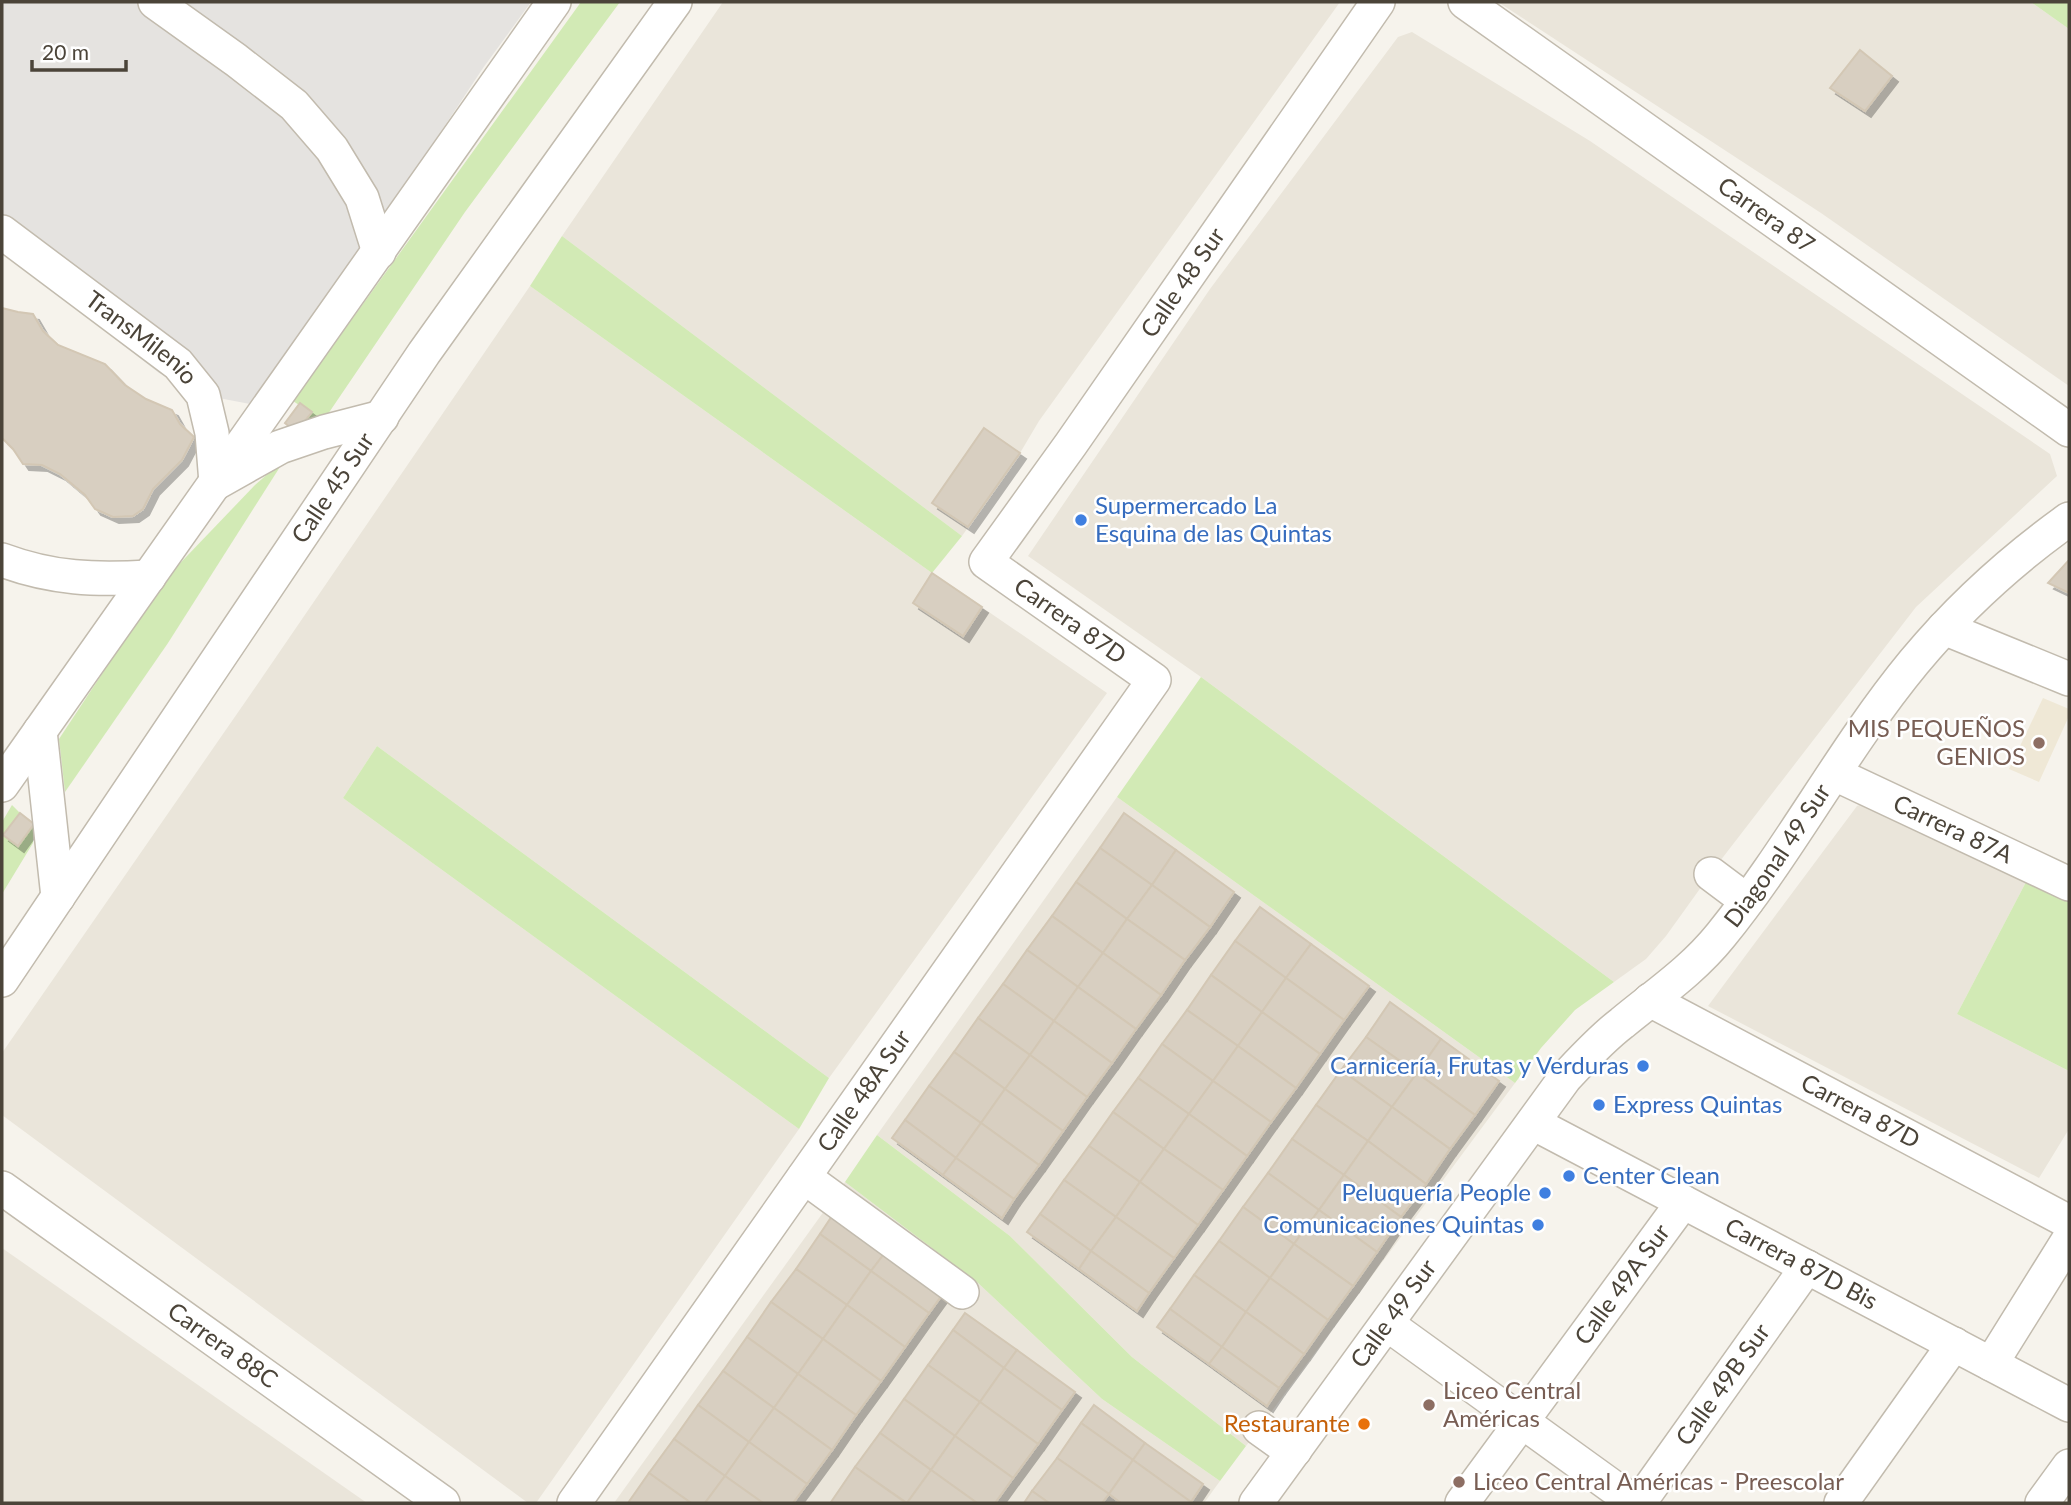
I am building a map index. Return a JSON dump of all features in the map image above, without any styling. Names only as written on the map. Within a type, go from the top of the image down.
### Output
[{"type":"street","points":[[155,2],[294,105],[332,149],[362,198],[379,252]]},
{"type":"street","points":[[2,785],[554,2]]},
{"type":"street","name":"Calle 45 Sur","points":[[2,980],[424,354],[675,2]]},
{"type":"street","name":"Calle 48 Sur","points":[[986,562],[1378,2]]},
{"type":"street","name":"Carrera 87","points":[[1465,2],[2069,430]]},
{"type":"street","name":"TransMilenio","points":[[2,232],[178,364],[203,395],[212,433],[216,483]]},
{"type":"street","points":[[216,483],[280,447],[382,417]]},
{"type":"street","name":"Diagonal 49 Sur","points":[[1534,1123],[1549,1098],[1574,1068],[1619,1024],[1694,966],[1747,901],[1884,702],[1944,628],[2000,575],[2069,519]]},
{"type":"street","points":[[2,560],[21,567],[98,580],[149,577]]},
{"type":"street","name":"Carrera 87D","points":[[986,562],[1154,680]]},
{"type":"street","points":[[1944,628],[2069,679]]},
{"type":"street","name":"Calle 48A Sur","points":[[574,1503],[1154,680]]},
{"type":"street","points":[[40,730],[58,897]]},
{"type":"street","name":"Carrera 87A","points":[[1835,774],[2069,884]]},
{"type":"street","points":[[1711,874],[1747,901]]},
{"type":"street","name":"Carrera 87D","points":[[1650,1000],[2069,1222]]},
{"type":"street","name":"Carrera 87D Bis","points":[[1534,1123],[2069,1405]]},
{"type":"street","name":"Calle 49 Sur","points":[[1256,1503],[1534,1123]]},
{"type":"street","points":[[804,1177],[962,1292]]},
{"type":"street","name":"Carrera 88C","points":[[2,1188],[443,1503]]},
{"type":"street","name":"Calle 49A Sur","points":[[1462,1503],[1683,1202]]},
{"type":"street","points":[[1991,1364],[2069,1239]]},
{"type":"street","name":"Calle 49B Sur","points":[[1637,1503],[1807,1267]]},
{"type":"street","points":[[1387,1324],[1637,1503]]},
{"type":"street","points":[[1841,1503],[1954,1344]]},
{"type":"street","points":[[1259,1428],[1295,1450]]},
{"type":"street","points":[[2042,1503],[2069,1466]]},
{"type":"shaded area","points":[[2,2],[531,2],[483,68],[270,390],[250,404],[203,395],[159,373],[2,250]]},
{"type":"shaded area","points":[[723,2],[1340,2],[1039,421],[962,536],[562,236]]},
{"type":"shaded area","points":[[1498,2],[2031,2],[2069,29],[2069,386],[1821,213]]},
{"type":"shaded area","points":[[1412,32],[1590,141],[2050,454],[2057,476],[1916,607],[1717,865],[1666,936],[1646,959],[1614,982],[1201,677],[1028,556],[1210,289],[1398,37]]},
{"type":"shaded area","points":[[530,286],[932,573],[1107,693],[829,1078],[377,746],[343,798],[799,1129],[536,1503],[528,1503],[2,1115],[2,1053]]},
{"type":"shaded area","name":"MIS PEQUEÑOS GENIOS","points":[[2043,698],[2069,709],[2069,716],[2039,782],[2009,769]]},
{"type":"shaded area","points":[[1117,797],[1515,1083],[1246,1446],[1132,1357],[1010,1236],[877,1135]]},
{"type":"shaded area","points":[[1867,802],[2026,882],[1957,1014],[2069,1071],[2069,1129],[2039,1178],[1708,1006],[1857,806]]},
{"type":"shaded area","points":[[845,1182],[978,1283],[1102,1399],[1220,1481],[1204,1503],[614,1503]]},
{"type":"shaded area","points":[[2,1248],[367,1503],[2,1503]]},
{"type":"green space","points":[[581,2],[620,2],[465,212],[328,414],[296,432],[312,412],[301,403],[299,405],[293,401]]},
{"type":"green space","points":[[2031,2],[2069,2],[2069,29]]},
{"type":"green space","points":[[562,236],[962,536],[932,573],[530,286]]},
{"type":"green space","points":[[285,459],[168,643],[65,792],[59,739],[164,580],[255,485]]},
{"type":"green space","points":[[1201,677],[1614,982],[1575,1010],[1541,1048],[1515,1083],[1117,797]]},
{"type":"green space","points":[[377,746],[829,1078],[799,1129],[343,798]]},
{"type":"green space","points":[[12,805],[20,813],[4,835],[18,846],[34,824],[33,843],[2,894],[2,822]]},
{"type":"green space","points":[[2026,882],[2069,902],[2069,1071],[1957,1014]]},
{"type":"green space","points":[[877,1135],[1010,1236],[1132,1357],[1246,1446],[1220,1481],[1102,1399],[978,1283],[845,1182]]},
{"type":"building","points":[[1860,50],[1892,76],[1865,111],[1830,88]]},
{"type":"building","points":[[2,308],[33,314],[43,331],[58,345],[105,364],[125,385],[146,399],[172,410],[180,424],[194,437],[182,460],[153,489],[143,509],[133,516],[113,517],[95,509],[85,495],[60,474],[42,465],[23,464],[2,438]]},
{"type":"building","points":[[300,403],[312,412],[296,432],[285,423]]},
{"type":"building","points":[[984,428],[1020,453],[968,527],[932,503]]},
{"type":"building","points":[[2069,560],[2069,593],[2048,583]]},
{"type":"building","points":[[932,573],[982,607],[963,636],[913,603]]},
{"type":"building","points":[[20,813],[34,824],[18,846],[3,835]]},
{"type":"building","points":[[1124,813],[1176,850],[1152,885],[1100,848]]},
{"type":"building","points":[[1100,848],[1152,885],[1127,919],[1076,882]]},
{"type":"building","points":[[1176,850],[1234,892],[1210,927],[1152,885]]},
{"type":"building","points":[[1076,882],[1127,919],[1103,953],[1052,916]]},
{"type":"building","points":[[1152,885],[1210,927],[1185,960],[1127,919]]},
{"type":"building","points":[[1260,907],[1311,944],[1286,978],[1235,941]]},
{"type":"building","points":[[1052,916],[1103,953],[1078,987],[1027,950]]},
{"type":"building","points":[[1127,919],[1185,960],[1161,995],[1103,953]]},
{"type":"building","points":[[1235,941],[1286,978],[1262,1012],[1211,975]]},
{"type":"building","points":[[1311,944],[1369,986],[1344,1020],[1286,978]]},
{"type":"building","points":[[1027,950],[1078,987],[1054,1021],[1003,984]]},
{"type":"building","points":[[1103,953],[1161,995],[1136,1029],[1078,987]]},
{"type":"building","points":[[1211,975],[1262,1012],[1238,1046],[1187,1010]]},
{"type":"building","points":[[1286,978],[1344,1020],[1320,1054],[1262,1012]]},
{"type":"building","points":[[1003,984],[1054,1021],[1030,1055],[978,1018]]},
{"type":"building","points":[[1078,987],[1136,1029],[1112,1063],[1054,1021]]},
{"type":"building","points":[[1390,1002],[1441,1039],[1417,1073],[1366,1037]]},
{"type":"building","points":[[1187,1010],[1238,1046],[1213,1081],[1162,1044]]},
{"type":"building","points":[[1262,1012],[1320,1054],[1296,1088],[1238,1046]]},
{"type":"building","points":[[978,1018],[1030,1055],[1005,1089],[954,1052]]},
{"type":"building","points":[[1054,1021],[1112,1063],[1087,1097],[1030,1055]]},
{"type":"building","points":[[1366,1037],[1417,1073],[1392,1107],[1341,1070]]},
{"type":"building","points":[[1441,1039],[1499,1081],[1475,1115],[1417,1073]]},
{"type":"building","points":[[1162,1044],[1213,1081],[1189,1114],[1138,1078]]},
{"type":"building","points":[[1238,1046],[1296,1088],[1271,1122],[1213,1081]]},
{"type":"building","points":[[954,1052],[1005,1089],[981,1123],[929,1086]]},
{"type":"building","points":[[1030,1055],[1087,1097],[1063,1131],[1005,1089]]},
{"type":"building","points":[[1341,1070],[1392,1107],[1368,1141],[1316,1105]]},
{"type":"building","points":[[1417,1073],[1475,1115],[1450,1149],[1392,1107]]},
{"type":"building","points":[[1138,1078],[1189,1114],[1164,1149],[1113,1112]]},
{"type":"building","points":[[1213,1081],[1271,1122],[1247,1156],[1189,1114]]},
{"type":"building","points":[[929,1086],[981,1123],[956,1158],[905,1120]]},
{"type":"building","points":[[1005,1089],[1063,1131],[1039,1165],[981,1123]]},
{"type":"building","points":[[1316,1105],[1368,1141],[1344,1175],[1292,1139]]},
{"type":"building","points":[[1392,1107],[1450,1149],[1426,1184],[1368,1141]]},
{"type":"building","points":[[1113,1112],[1164,1149],[1140,1182],[1089,1146]]},
{"type":"building","points":[[1189,1114],[1247,1156],[1223,1190],[1164,1149]]},
{"type":"building","points":[[905,1120],[956,1158],[943,1175],[892,1138]]},
{"type":"building","points":[[981,1123],[1039,1165],[1014,1199],[956,1158]]},
{"type":"building","points":[[1292,1139],[1344,1175],[1319,1210],[1268,1173]]},
{"type":"building","points":[[1368,1141],[1426,1184],[1401,1217],[1344,1175]]},
{"type":"building","points":[[1089,1146],[1140,1182],[1116,1217],[1064,1180]]},
{"type":"building","points":[[1164,1149],[1223,1190],[1198,1225],[1140,1182]]},
{"type":"building","points":[[956,1158],[1014,1199],[1002,1218],[943,1175]]},
{"type":"building","points":[[1268,1173],[1319,1210],[1294,1244],[1243,1207]]},
{"type":"building","points":[[1344,1175],[1401,1217],[1377,1252],[1319,1210]]},
{"type":"building","points":[[1064,1180],[1116,1217],[1091,1251],[1040,1214]]},
{"type":"building","points":[[1140,1182],[1198,1225],[1174,1258],[1116,1217]]},
{"type":"building","points":[[1243,1207],[1294,1244],[1270,1278],[1219,1241]]},
{"type":"building","points":[[1319,1210],[1377,1252],[1353,1286],[1294,1244]]},
{"type":"building","points":[[1040,1214],[1091,1251],[1079,1269],[1027,1232]]},
{"type":"building","points":[[832,1216],[884,1254],[871,1271],[820,1234]]},
{"type":"building","points":[[1116,1217],[1174,1258],[1149,1293],[1091,1251]]},
{"type":"building","points":[[820,1234],[871,1271],[847,1305],[796,1269]]},
{"type":"building","points":[[1219,1241],[1270,1278],[1246,1312],[1194,1275]]},
{"type":"building","points":[[1294,1244],[1353,1286],[1328,1320],[1270,1278]]},
{"type":"building","points":[[1091,1251],[1149,1293],[1137,1311],[1079,1269]]},
{"type":"building","points":[[884,1254],[942,1295],[929,1313],[871,1271]]},
{"type":"building","points":[[796,1269],[847,1305],[823,1339],[771,1302]]},
{"type":"building","points":[[871,1271],[929,1313],[905,1347],[847,1305]]},
{"type":"building","points":[[1194,1275],[1246,1312],[1222,1347],[1170,1309]]},
{"type":"building","points":[[1270,1278],[1328,1320],[1304,1354],[1246,1312]]},
{"type":"building","points":[[771,1302],[823,1339],[798,1374],[747,1337]]},
{"type":"building","points":[[847,1305],[905,1347],[881,1381],[823,1339]]},
{"type":"building","points":[[1170,1309],[1222,1347],[1209,1364],[1157,1327]]},
{"type":"building","points":[[1246,1312],[1304,1354],[1279,1388],[1222,1347]]},
{"type":"building","points":[[965,1313],[1017,1350],[1004,1368],[953,1330]]},
{"type":"building","points":[[953,1330],[1004,1368],[980,1402],[928,1365]]},
{"type":"building","points":[[747,1337],[798,1374],[774,1408],[723,1371]]},
{"type":"building","points":[[823,1339],[881,1381],[856,1415],[798,1374]]},
{"type":"building","points":[[1222,1347],[1279,1388],[1267,1406],[1209,1364]]},
{"type":"building","points":[[1017,1350],[1075,1392],[1062,1410],[1004,1368]]},
{"type":"building","points":[[928,1365],[980,1402],[955,1436],[904,1399]]},
{"type":"building","points":[[1004,1368],[1062,1410],[1038,1444],[980,1402]]},
{"type":"building","points":[[723,1371],[774,1408],[749,1442],[698,1405]]},
{"type":"building","points":[[798,1374],[856,1415],[832,1450],[774,1408]]},
{"type":"building","points":[[904,1399],[955,1436],[931,1470],[880,1433]]},
{"type":"building","points":[[980,1402],[1038,1444],[1013,1478],[955,1436]]},
{"type":"building","points":[[698,1405],[749,1442],[725,1476],[674,1439]]},
{"type":"building","points":[[1094,1405],[1145,1443],[1133,1460],[1081,1423]]},
{"type":"building","points":[[774,1408],[832,1450],[807,1484],[749,1442]]},
{"type":"building","points":[[1081,1423],[1133,1460],[1109,1494],[1057,1458]]},
{"type":"building","points":[[880,1433],[931,1470],[907,1503],[855,1467]]},
{"type":"building","points":[[955,1436],[1013,1478],[995,1503],[977,1503],[931,1470]]},
{"type":"building","points":[[674,1439],[725,1476],[705,1503],[691,1503],[649,1473]]},
{"type":"building","points":[[749,1442],[807,1484],[793,1503],[763,1503],[725,1476]]},
{"type":"building","points":[[1145,1443],[1203,1484],[1191,1502],[1133,1460]]},
{"type":"building","points":[[1057,1458],[1109,1494],[1102,1503],[1049,1503],[1032,1491]]},
{"type":"building","points":[[1133,1460],[1191,1502],[1121,1503],[1109,1494]]},
{"type":"building","points":[[855,1467],[906,1503],[831,1502]]},
{"type":"building","points":[[931,1470],[977,1503],[907,1503]]},
{"type":"building","points":[[649,1473],[691,1503],[628,1503]]},
{"type":"building","points":[[725,1476],[763,1503],[705,1503]]},
{"type":"building","points":[[1032,1491],[1049,1503],[1024,1503]]},
{"type":"place","name":"Supermercado La Esquina de las Quintas","points":[[1081,520]]},
{"type":"place","name":"MIS PEQUEÑOS GENIOS","points":[[2039,743]]},
{"type":"place","name":"Carnicería, Frutas y Verduras","points":[[1643,1066]]},
{"type":"place","name":"Express Quintas","points":[[1599,1105]]},
{"type":"place","name":"Center Clean","points":[[1569,1176]]},
{"type":"place","name":"Peluquería People","points":[[1545,1193]]},
{"type":"place","name":"Comunicaciones Quintas","points":[[1538,1225]]},
{"type":"place","name":"Liceo Central Américas","points":[[1429,1405]]},
{"type":"place","name":"Restaurante","points":[[1364,1424]]},
{"type":"place","name":"Liceo Central Américas - Preescolar","points":[[1459,1482]]}]
